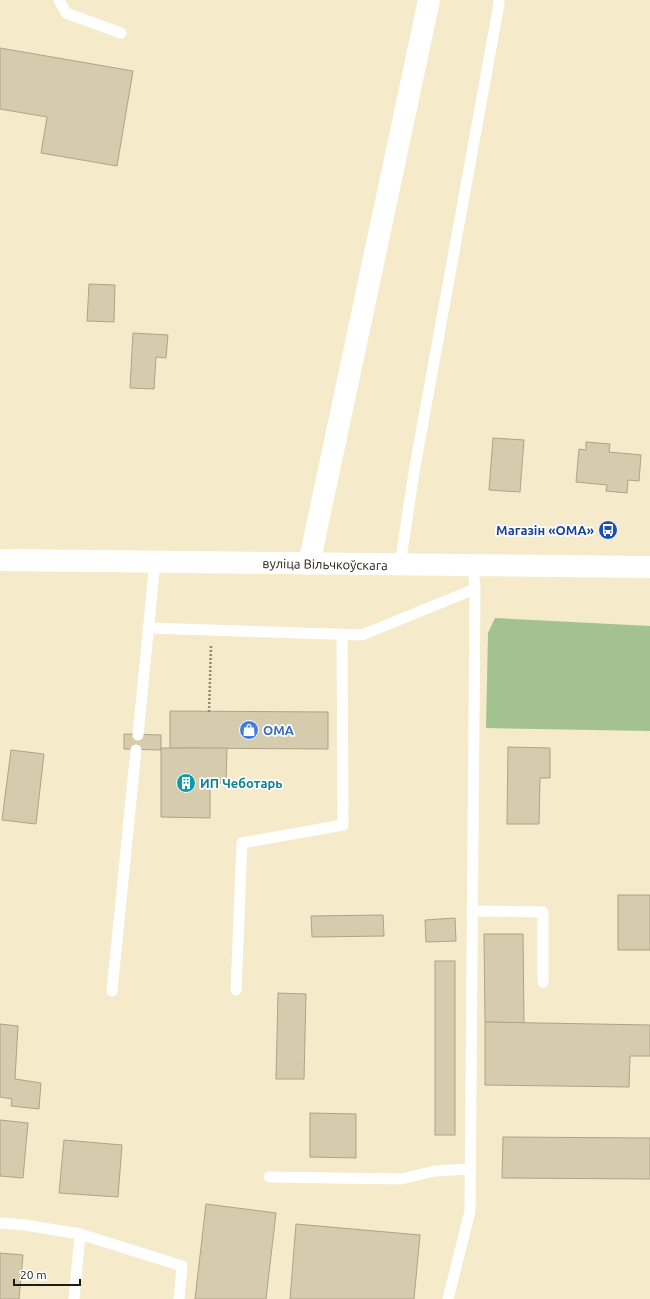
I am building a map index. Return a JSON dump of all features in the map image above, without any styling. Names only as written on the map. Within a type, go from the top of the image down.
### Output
[{"type":"main road","points":[[309,564],[429,0]]},
{"type":"main road","name":"вуліца Вільчкоўскага","points":[[0,560],[650,567]]},
{"type":"lane","points":[[59,0],[66,13],[121,33]]},
{"type":"lane","points":[[400,565],[414,472],[500,4],[499,0]]},
{"type":"lane","points":[[138,734],[155,562]]},
{"type":"lane","points":[[448,1299],[470,1211],[475,589],[473,566]]},
{"type":"lane","points":[[148,628],[362,635],[475,589]]},
{"type":"lane","points":[[236,990],[242,843],[343,825],[342,634]]},
{"type":"lane","points":[[112,991],[136,750]]},
{"type":"lane","points":[[472,911],[543,912],[543,982]]},
{"type":"lane","points":[[269,1177],[401,1179],[435,1170],[470,1169]]},
{"type":"lane","points":[[0,1223],[25,1225],[80,1234],[182,1266],[179,1299]]},
{"type":"lane","points":[[74,1299],[80,1234]]},
{"type":"path","points":[[209,712],[212,630]]},
{"type":"green space","points":[[495,618],[650,626],[650,731],[486,728],[488,633]]},
{"type":"building","points":[[0,48],[133,71],[117,166],[41,153],[47,117],[0,109]]},
{"type":"building","points":[[89,284],[115,285],[114,322],[87,321]]},
{"type":"building","points":[[133,333],[168,335],[166,358],[156,357],[154,389],[130,388]]},
{"type":"building","points":[[493,438],[524,440],[520,492],[489,490]]},
{"type":"building","points":[[586,442],[610,444],[609,452],[641,455],[639,481],[628,480],[627,493],[606,491],[607,485],[576,482],[579,449],[586,450]]},
{"type":"building","name":"ОМА","points":[[170,711],[328,712],[328,749],[170,748]]},
{"type":"building","points":[[124,734],[161,735],[161,750],[124,749]]},
{"type":"building","points":[[508,747],[550,748],[550,778],[540,778],[539,824],[507,824]]},
{"type":"building","name":"ИП Чеботарь","points":[[161,748],[227,748],[226,783],[210,783],[210,818],[161,817]]},
{"type":"building","points":[[11,750],[44,754],[36,824],[2,820]]},
{"type":"building","points":[[618,895],[650,895],[650,950],[618,950]]},
{"type":"building","points":[[383,915],[384,936],[312,937],[311,916]]},
{"type":"building","points":[[455,918],[456,941],[426,942],[425,920]]},
{"type":"building","points":[[484,934],[523,934],[524,1023],[485,1022]]},
{"type":"building","points":[[435,961],[455,961],[455,1135],[435,1135]]},
{"type":"building","points":[[278,993],[306,994],[304,1079],[276,1079]]},
{"type":"building","points":[[485,1022],[650,1025],[650,1056],[630,1056],[629,1087],[485,1085]]},
{"type":"building","points":[[0,1024],[18,1026],[15,1079],[41,1083],[39,1109],[11,1106],[12,1099],[0,1097]]},
{"type":"building","points":[[310,1113],[356,1114],[356,1158],[310,1157]]},
{"type":"building","points":[[0,1120],[28,1123],[23,1178],[0,1176]]},
{"type":"building","points":[[503,1137],[650,1138],[650,1179],[502,1178]]},
{"type":"building","points":[[64,1140],[122,1145],[118,1197],[59,1193]]},
{"type":"building","points":[[206,1204],[276,1213],[266,1299],[195,1299]]},
{"type":"building","points":[[296,1224],[420,1235],[414,1299],[290,1299]]},
{"type":"building","points":[[0,1253],[23,1255],[19,1299],[0,1299]]},
{"type":"place","name":"Магазін «ОМА»","points":[[608,530]]},
{"type":"place","name":"ОМА","points":[[249,730]]},
{"type":"place","name":"ИП Чеботарь","points":[[186,783]]}]
